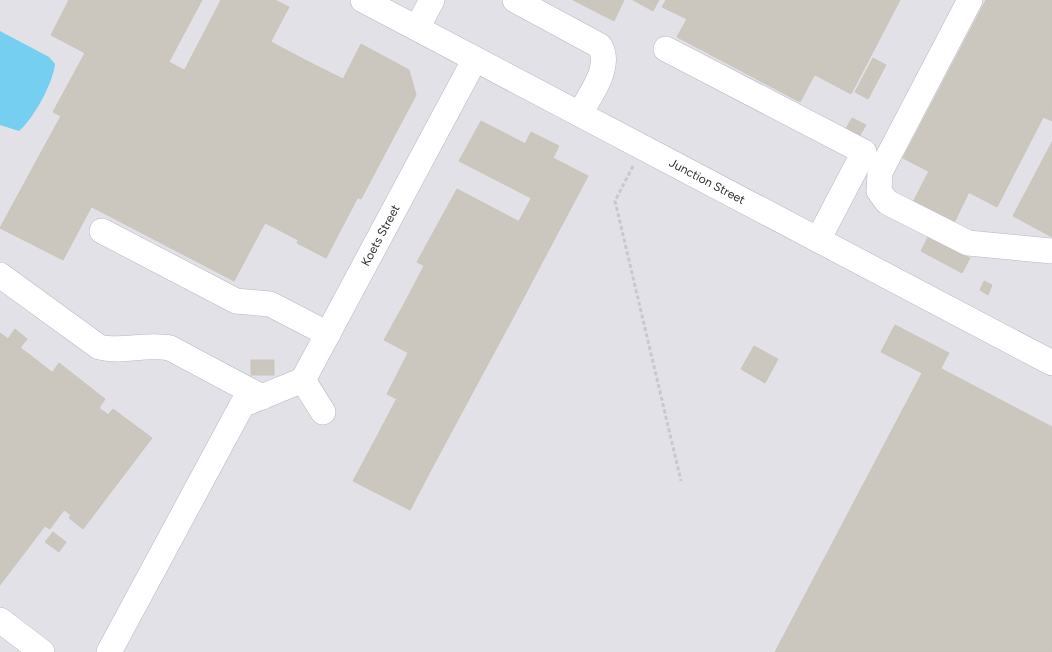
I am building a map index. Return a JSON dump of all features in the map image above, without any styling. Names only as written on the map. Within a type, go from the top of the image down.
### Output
[{"type":"street","points":[[416,28],[432,0]]},
{"type":"street","points":[[514,0],[600,46],[604,61],[602,71],[580,114]]},
{"type":"street","points":[[970,0],[880,172],[879,191],[887,202],[958,240],[977,245],[1052,251]]},
{"type":"street","name":"Junction Street","points":[[379,4],[416,28],[1052,362]]},
{"type":"street","points":[[666,49],[864,152],[818,240]]},
{"type":"street","name":"Koets Street","points":[[304,380],[475,59]]},
{"type":"street","points":[[102,231],[236,301],[270,304],[328,334]]},
{"type":"street","points":[[0,275],[99,347],[116,349],[160,346],[170,348],[262,397]]},
{"type":"street","points":[[109,652],[242,406],[304,380],[323,412]]},
{"type":"street","points":[[0,620],[42,652]]},
{"type":"path","points":[[643,148],[615,201],[681,481]]},
{"type":"shaded area","points":[[0,0],[1052,0],[1052,652],[0,652]]},
{"type":"water","points":[[0,31],[49,57],[55,64],[51,81],[42,100],[31,118],[19,131],[0,125]]},
{"type":"building","points":[[69,0],[113,0],[85,53],[51,35]]},
{"type":"building","points":[[113,0],[158,0],[120,72],[85,53]]},
{"type":"building","points":[[158,0],[202,0],[154,90],[120,72]]},
{"type":"building","points":[[221,0],[275,0],[289,7],[226,127],[170,98]]},
{"type":"building","points":[[573,0],[624,0],[614,21]]},
{"type":"building","points":[[633,0],[659,0],[653,11]]},
{"type":"building","points":[[666,0],[674,0],[692,10],[687,19],[662,7]]},
{"type":"building","points":[[674,0],[900,0],[851,94]]},
{"type":"building","points":[[986,0],[1052,0],[1052,85],[965,40]]},
{"type":"building","points":[[692,10],[815,74],[800,102],[677,37]]},
{"type":"building","points":[[965,40],[1052,85],[1052,100],[997,207],[903,158]]},
{"type":"building","points":[[271,42],[307,61],[263,147],[226,127]]},
{"type":"building","points":[[361,44],[409,70],[416,95],[361,199],[299,166]]},
{"type":"building","points":[[85,53],[329,181],[298,240],[53,112]]},
{"type":"building","points":[[873,58],[886,65],[868,99],[855,92]]},
{"type":"building","points":[[307,61],[343,79],[299,166],[263,147]]},
{"type":"building","points":[[169,62],[184,70],[170,98],[154,90]]},
{"type":"building","points":[[1052,100],[1052,121],[1043,117]]},
{"type":"building","points":[[61,116],[265,223],[234,281],[92,207],[94,202],[32,169]]},
{"type":"building","points":[[852,118],[856,120],[851,130],[860,135],[858,140],[844,132]]},
{"type":"building","points":[[856,120],[866,125],[860,135],[851,130]]},
{"type":"building","points":[[481,121],[553,158],[531,198],[459,161]]},
{"type":"building","points":[[531,132],[559,146],[553,158],[525,144]]},
{"type":"building","points":[[1052,142],[1052,237],[1013,216]]},
{"type":"building","points":[[553,158],[588,176],[554,240],[519,221]]},
{"type":"building","points":[[32,169],[94,202],[63,260],[0,228]]},
{"type":"building","points":[[929,171],[969,192],[952,227],[911,206]]},
{"type":"building","points":[[329,181],[358,197],[326,258],[297,243]]},
{"type":"building","points":[[457,189],[554,240],[515,314],[417,262]]},
{"type":"building","points":[[928,237],[970,258],[962,273],[921,251]]},
{"type":"building","points":[[424,266],[515,314],[495,351],[404,304]]},
{"type":"building","points":[[984,281],[992,285],[988,295],[980,290]]},
{"type":"building","points":[[404,304],[495,351],[475,388],[384,340]]},
{"type":"building","points":[[895,325],[949,353],[941,368],[938,367],[932,378],[881,352]]},
{"type":"building","points":[[15,329],[27,339],[20,348],[8,339]]},
{"type":"building","points":[[0,333],[30,355],[0,395]]},
{"type":"building","points":[[754,346],[778,359],[765,383],[741,369]]},
{"type":"building","points":[[408,353],[475,388],[453,429],[387,394]]},
{"type":"building","points":[[30,355],[76,391],[0,491],[0,395]]},
{"type":"building","points":[[251,360],[274,360],[274,375],[251,375]]},
{"type":"building","points":[[59,363],[105,399],[99,408],[52,373]]},
{"type":"building","points":[[938,367],[1052,427],[1052,652],[788,652]]},
{"type":"building","points":[[922,373],[932,378],[788,652],[775,652]]},
{"type":"building","points":[[76,391],[122,425],[0,585],[0,491]]},
{"type":"building","points":[[396,400],[453,429],[431,470],[375,440]]},
{"type":"building","points":[[113,409],[152,438],[83,529],[69,518],[71,515],[60,507],[122,425],[108,415]]},
{"type":"building","points":[[375,440],[431,470],[410,510],[353,481]]},
{"type":"building","points":[[60,507],[64,510],[50,529],[45,526]]},
{"type":"building","points":[[53,532],[66,542],[59,552],[45,542]]}]
